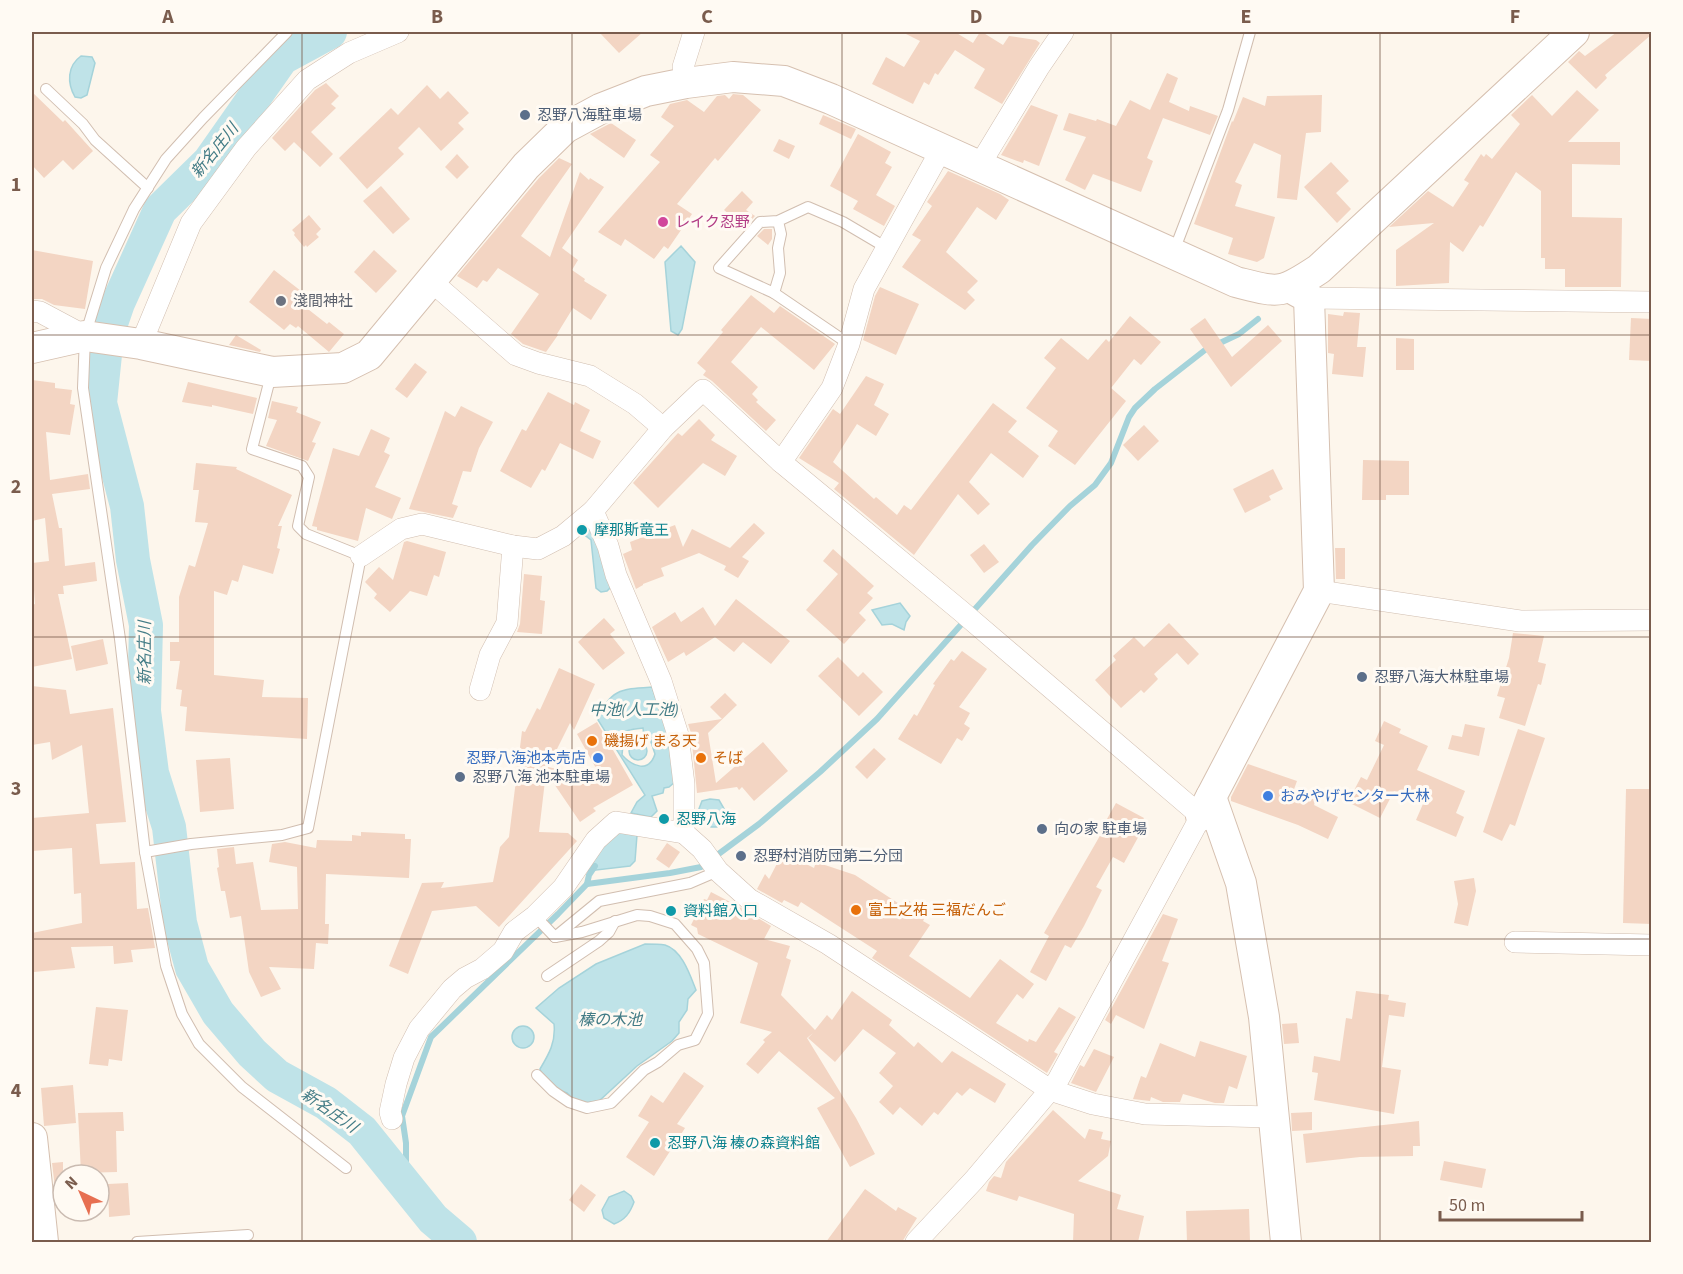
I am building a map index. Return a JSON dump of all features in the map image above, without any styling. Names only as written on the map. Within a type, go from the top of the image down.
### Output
[{"type":"street","points":[[141,344],[191,223],[246,148],[307,80],[350,53],[398,32]]},
{"type":"street","points":[[686,83],[683,67],[694,32]]},
{"type":"street","points":[[980,166],[1039,67],[1063,32]]},
{"type":"street","points":[[916,1242],[974,1180],[1058,1080],[1206,807],[1319,591],[1300,293],[1319,269],[1574,32]]},
{"type":"street","points":[[32,311],[40,312],[85,336],[141,344],[272,372],[343,368],[369,355],[526,166],[565,128],[600,109],[637,95],[686,83],[733,77],[784,81],[942,148],[1236,282],[1272,291],[1652,302]]},
{"type":"street","points":[[781,462],[832,387],[849,344],[864,289],[942,148]]},
{"type":"street","points":[[430,281],[516,354],[538,363],[590,376],[634,404],[663,428]]},
{"type":"street","points":[[32,348],[85,336]]},
{"type":"street","points":[[361,556],[401,529],[422,524],[513,546],[538,549],[563,536],[593,511],[663,428],[703,390],[781,462],[1096,733],[1206,807],[1241,882],[1264,1017],[1286,1242]]},
{"type":"street","points":[[593,511],[608,546],[616,575],[661,681],[678,735],[684,784],[684,833]]},
{"type":"street","points":[[480,690],[490,655],[507,623],[513,546]]},
{"type":"street","points":[[1319,591],[1520,621],[1652,620]]},
{"type":"street","points":[[392,1119],[390,1112],[396,1084],[404,1058],[418,1029],[452,989],[465,978],[482,969],[503,951],[514,932],[535,916],[563,888],[596,840],[616,822],[684,833],[749,898],[828,945],[1050,1090],[1093,1104],[1144,1114],[1274,1117]]},
{"type":"street","points":[[1515,942],[1652,945]]},
{"type":"street","points":[[32,1138],[43,1242]]},
{"type":"lane","points":[[287,32],[166,159],[134,209],[106,268],[85,336],[82,388],[120,639],[145,852],[166,966],[182,1014],[199,1044],[242,1087],[346,1168]]},
{"type":"lane","points":[[1172,254],[1228,110],[1250,32]]},
{"type":"lane","points":[[46,89],[83,124],[95,140],[148,188]]},
{"type":"lane","points":[[849,344],[774,292],[719,268],[760,222],[778,221],[808,207],[843,222],[887,248]]},
{"type":"lane","points":[[774,292],[780,273],[778,248],[781,234],[778,221]]},
{"type":"lane","points":[[145,852],[191,844],[282,835],[308,828],[361,556],[306,534],[298,526],[309,477],[302,466],[252,448],[272,372]]},
{"type":"lane","points":[[555,937],[599,901],[690,883],[714,865]]},
{"type":"lane","points":[[537,1075],[553,1091],[569,1102],[587,1108],[611,1103],[644,1070],[658,1062],[678,1045],[695,1041],[708,1014],[704,963],[697,949],[675,924],[650,916],[637,915],[582,932],[555,937]]},
{"type":"lane","points":[[535,916],[555,937]]},
{"type":"lane","points":[[547,976],[599,941],[609,932],[615,921]]},
{"type":"lane","points":[[137,1242],[248,1234]]},
{"type":"water","points":[[81,56],[92,57],[95,63],[87,95],[81,98],[75,97],[70,75],[73,65]]},
{"type":"water","points":[[681,246],[695,262],[682,329],[678,335],[671,331],[665,262]]},
{"type":"water","points":[[590,528],[596,532],[611,587],[607,591],[601,592],[596,588],[591,540],[582,533]]},
{"type":"water","points":[[900,603],[910,616],[904,630],[892,624],[882,625],[872,610]]},
{"type":"water","name":"中池(人工池)","points":[[652,687],[672,747],[676,781],[664,788],[663,793],[652,796],[657,811],[651,817],[631,813],[637,802],[645,795],[598,720],[612,696],[625,690]],"holes":[[[643,728],[644,736],[649,734],[653,738],[651,742],[655,754],[649,764],[640,766],[631,763],[622,755],[623,745],[618,740],[629,730],[635,729]]]},
{"type":"water","name":"中池(人工池)","points":[[634,742],[642,742],[647,747],[645,758],[634,760],[629,755],[629,747]]},
{"type":"water","points":[[719,800],[726,812],[727,818],[717,827],[711,827],[697,814],[702,801]]},
{"type":"water","points":[[614,831],[637,835],[635,861],[630,866],[588,871],[590,861]]},
{"type":"water","name":"榛の木池","points":[[645,944],[665,945],[676,952],[685,964],[696,990],[688,999],[687,1010],[679,1022],[679,1033],[672,1041],[637,1066],[599,1101],[584,1103],[573,1099],[567,1093],[559,1090],[541,1072],[540,1069],[553,1042],[554,1024],[536,1008],[559,988],[596,964]]},
{"type":"water","points":[[523,1026],[531,1029],[534,1037],[531,1045],[523,1048],[515,1045],[512,1037],[515,1029]]},
{"type":"water","points":[[624,1191],[631,1196],[634,1202],[627,1216],[614,1224],[604,1218],[602,1210],[609,1197]]},
{"type":"building","points":[[599,32],[643,32],[619,53]]},
{"type":"building","points":[[902,32],[955,32],[973,43],[982,32],[1003,45],[1009,36],[1036,40],[1040,43],[1002,104],[974,88],[985,69],[955,50],[938,75],[935,73],[929,85],[924,82],[913,104],[872,84],[886,57],[904,67],[920,41]]},
{"type":"building","points":[[1617,32],[1652,32],[1652,34],[1605,75],[1607,78],[1596,89],[1568,62],[1579,51],[1585,56]]},
{"type":"building","points":[[1167,73],[1178,78],[1169,102],[1189,111],[1190,106],[1218,116],[1210,135],[1163,118],[1147,158],[1153,161],[1141,192],[1093,174],[1085,190],[1065,180],[1086,137],[1063,130],[1069,113],[1116,126],[1130,100],[1150,110]]},
{"type":"building","points":[[326,83],[339,96],[331,104],[336,108],[311,132],[333,154],[320,167],[294,142],[285,151],[272,138],[315,90]]},
{"type":"building","points":[[427,85],[440,99],[448,91],[469,113],[458,123],[464,129],[441,151],[419,127],[398,148],[404,154],[367,189],[339,158],[391,108],[398,115]]},
{"type":"building","points":[[1577,90],[1599,110],[1568,142],[1620,142],[1620,165],[1572,164],[1572,217],[1622,218],[1621,287],[1565,287],[1565,269],[1545,269],[1545,258],[1541,258],[1541,191],[1516,172],[1483,227],[1480,225],[1463,252],[1450,242],[1449,283],[1396,286],[1396,250],[1434,223],[1389,227],[1428,191],[1453,207],[1469,183],[1464,180],[1481,154],[1484,157],[1486,154],[1492,159],[1520,124],[1511,115],[1532,95],[1552,116]]},
{"type":"building","points":[[32,92],[63,122],[65,120],[93,151],[73,170],[63,160],[44,178],[32,165]]},
{"type":"building","points":[[733,94],[743,95],[761,110],[718,161],[715,158],[677,204],[692,214],[668,249],[664,246],[654,259],[625,239],[621,246],[598,232],[660,162],[650,155],[674,126],[661,117],[670,104],[687,100],[704,112],[717,96],[725,95],[729,99]]},
{"type":"building","points":[[1322,95],[1321,132],[1306,133],[1297,200],[1277,198],[1281,155],[1254,143],[1235,182],[1242,185],[1235,206],[1275,217],[1264,258],[1257,262],[1228,254],[1233,238],[1194,224],[1243,97],[1265,106],[1267,96]]},
{"type":"building","points":[[1031,105],[1058,115],[1039,166],[1001,155]]},
{"type":"building","points":[[823,115],[856,129],[851,139],[819,124]]},
{"type":"building","points":[[611,123],[636,140],[624,158],[590,134]]},
{"type":"building","points":[[858,134],[891,152],[885,163],[892,167],[876,195],[895,206],[884,226],[853,209],[858,201],[830,186]]},
{"type":"building","points":[[779,139],[795,146],[789,159],[773,151]]},
{"type":"building","points":[[457,154],[469,167],[457,179],[445,167]]},
{"type":"building","points":[[559,158],[572,164],[521,236],[550,257],[580,172],[589,180],[590,178],[604,187],[562,248],[578,260],[572,270],[585,279],[584,281],[607,295],[591,320],[573,308],[546,352],[523,344],[511,334],[539,294],[498,268],[487,282],[483,280],[477,288],[457,276],[539,178]]},
{"type":"building","points":[[1331,162],[1349,181],[1336,193],[1351,209],[1337,223],[1304,187]]},
{"type":"building","points":[[948,171],[1009,200],[996,220],[977,207],[946,252],[978,281],[967,292],[975,300],[965,310],[902,267],[921,240],[912,235],[932,206],[927,202]]},
{"type":"building","points":[[381,186],[410,219],[393,234],[363,201]]},
{"type":"building","points":[[742,191],[753,202],[746,210],[755,216],[745,227],[724,210]]},
{"type":"building","points":[[309,215],[321,229],[316,234],[319,237],[304,247],[292,230]]},
{"type":"building","points":[[764,229],[772,229],[772,239],[768,245],[757,236]]},
{"type":"building","points":[[32,250],[93,261],[85,309],[54,305],[42,299],[32,299]]},
{"type":"building","points":[[374,250],[397,271],[376,293],[354,272]]},
{"type":"building","points":[[274,270],[310,298],[304,306],[344,334],[329,352],[298,326],[296,328],[290,324],[284,330],[249,302]]},
{"type":"building","points":[[880,287],[919,304],[896,355],[863,340],[875,296]]},
{"type":"building","points":[[751,295],[774,313],[780,306],[835,344],[814,370],[761,327],[731,362],[758,387],[752,394],[758,400],[756,402],[776,420],[766,431],[703,375],[706,371],[697,363]]},
{"type":"building","points":[[1344,312],[1360,313],[1357,347],[1366,347],[1363,377],[1332,374],[1334,354],[1328,353],[1328,314],[1343,316]]},
{"type":"building","points":[[1130,316],[1161,342],[1141,365],[1134,359],[1111,388],[1126,401],[1075,465],[1048,446],[1058,431],[1026,408],[1056,368],[1044,358],[1061,338],[1088,360],[1106,339],[1109,342]]},
{"type":"building","points":[[1205,318],[1232,357],[1268,325],[1282,341],[1231,387],[1190,329]]},
{"type":"building","points":[[1631,318],[1652,319],[1652,361],[1629,360]]},
{"type":"building","points":[[236,335],[261,350],[260,352],[229,345]]},
{"type":"building","points":[[1396,338],[1414,339],[1414,370],[1396,370]]},
{"type":"building","points":[[415,363],[427,372],[407,398],[395,389]]},
{"type":"building","points":[[866,376],[884,384],[874,405],[889,414],[876,436],[857,424],[833,462],[874,499],[876,497],[897,515],[904,505],[911,510],[993,403],[1017,421],[1008,432],[1039,456],[1023,478],[991,453],[969,482],[990,504],[978,515],[958,494],[914,555],[834,489],[839,483],[799,458],[833,409],[840,414]]},
{"type":"building","points":[[32,380],[55,383],[55,388],[72,390],[70,404],[75,405],[70,435],[46,432],[50,480],[88,474],[90,489],[52,494],[59,528],[62,528],[65,566],[95,562],[97,581],[63,586],[64,594],[58,594],[72,659],[32,667],[32,605],[35,604],[32,563],[49,561],[45,518],[32,521]]},
{"type":"building","points":[[188,382],[257,398],[253,414],[212,405],[212,407],[182,402]]},
{"type":"building","points":[[548,392],[590,410],[580,431],[601,441],[593,459],[560,443],[545,471],[542,469],[531,488],[500,471],[522,429],[526,431]]},
{"type":"building","points":[[272,401],[298,407],[296,412],[321,422],[312,442],[316,443],[308,461],[266,446],[277,420],[268,418]]},
{"type":"building","points":[[461,406],[493,422],[479,448],[471,472],[463,471],[452,504],[458,506],[453,518],[409,509],[445,411],[455,417]]},
{"type":"building","points":[[699,419],[715,435],[711,440],[737,456],[725,476],[703,463],[658,508],[633,483],[678,433],[682,436]]},
{"type":"building","points":[[1144,425],[1159,441],[1138,461],[1123,445]]},
{"type":"building","points":[[371,429],[390,438],[384,452],[390,455],[375,487],[401,498],[392,519],[366,508],[358,541],[317,530],[317,527],[312,526],[333,448],[359,456]]},
{"type":"building","points":[[1363,460],[1409,461],[1409,495],[1386,495],[1386,500],[1362,500]]},
{"type":"building","points":[[196,463],[237,467],[236,469],[292,495],[278,526],[282,526],[277,548],[280,549],[273,574],[243,565],[238,582],[232,580],[227,595],[214,591],[214,675],[264,680],[262,697],[308,698],[307,739],[185,731],[187,707],[180,706],[182,690],[176,689],[180,661],[170,661],[170,642],[179,642],[179,597],[189,565],[195,567],[208,523],[195,522],[199,490],[193,490]]},
{"type":"building","points":[[1273,469],[1283,489],[1269,496],[1271,500],[1245,513],[1233,489]]},
{"type":"building","points":[[754,523],[765,533],[742,557],[749,561],[738,578],[724,570],[726,566],[699,553],[661,568],[664,576],[636,589],[623,554],[632,550],[630,542],[675,525],[683,547],[692,529],[730,548]]},
{"type":"building","points":[[404,542],[446,552],[439,577],[434,575],[427,596],[410,591],[390,612],[374,598],[377,594],[365,582],[379,567],[393,580]]},
{"type":"building","points":[[984,544],[999,562],[984,573],[970,555]]},
{"type":"building","points":[[1335,548],[1345,548],[1345,579],[1336,579]]},
{"type":"building","points":[[833,549],[874,586],[867,593],[873,598],[859,613],[866,620],[844,644],[806,610],[838,574],[823,561]]},
{"type":"building","points":[[524,574],[542,576],[540,600],[545,601],[542,634],[517,632],[520,624]]},
{"type":"building","points":[[736,599],[790,641],[771,664],[743,642],[734,652],[715,637],[686,656],[684,652],[668,662],[652,627],[675,612],[681,622],[703,607],[715,626]]},
{"type":"building","points":[[604,618],[615,630],[610,634],[625,653],[603,670],[578,642]]},
{"type":"building","points":[[1169,623],[1199,654],[1188,665],[1177,653],[1154,674],[1158,679],[1144,693],[1141,690],[1121,708],[1095,680],[1116,660],[1113,656],[1134,637],[1144,647]]},
{"type":"building","points":[[1513,633],[1544,636],[1538,662],[1546,664],[1541,685],[1538,684],[1525,726],[1499,718],[1505,698],[1497,696],[1509,658]]},
{"type":"building","points":[[103,639],[108,664],[76,671],[71,646]]},
{"type":"building","points":[[962,651],[987,669],[959,707],[970,713],[964,724],[970,728],[962,741],[957,738],[941,764],[898,739],[914,714],[917,716],[935,685],[933,684],[951,659],[954,661]]},
{"type":"building","points":[[838,657],[858,677],[863,672],[883,692],[859,716],[818,676]]},
{"type":"building","points":[[559,668],[595,684],[574,730],[570,723],[548,767],[602,779],[577,734],[597,722],[633,785],[593,808],[596,811],[580,822],[546,772],[539,832],[568,833],[577,841],[499,927],[476,906],[432,911],[408,974],[389,966],[422,883],[444,882],[441,888],[493,882],[500,847],[509,837],[522,731],[525,732],[537,708],[540,710]]},
{"type":"building","points":[[32,686],[66,690],[70,714],[113,708],[126,822],[96,824],[100,864],[135,862],[137,909],[148,908],[155,948],[131,950],[133,962],[114,964],[113,946],[71,947],[75,968],[34,972],[32,933],[82,923],[81,893],[74,894],[72,848],[32,851],[32,818],[89,813],[82,745],[52,760],[50,742],[32,745]]},
{"type":"building","points":[[725,693],[737,705],[708,733],[716,783],[763,742],[788,771],[754,801],[742,787],[739,790],[737,787],[697,793],[691,733],[688,724],[722,719],[710,707]]},
{"type":"building","points":[[1384,721],[1401,729],[1399,733],[1428,746],[1417,770],[1465,791],[1456,813],[1464,817],[1456,837],[1416,820],[1423,804],[1394,791],[1380,818],[1348,802],[1361,777],[1367,780],[1384,745],[1375,741]]},
{"type":"building","points":[[1465,724],[1485,728],[1479,756],[1448,749],[1452,735],[1462,737]]},
{"type":"building","points":[[1518,729],[1545,738],[1515,826],[1510,824],[1502,841],[1483,832]]},
{"type":"building","points":[[874,748],[886,759],[867,779],[855,767]]},
{"type":"building","points":[[230,758],[234,809],[200,812],[196,760]]},
{"type":"building","name":"おみやげセンター大林","points":[[1248,764],[1297,781],[1293,792],[1316,800],[1314,805],[1338,817],[1328,839],[1298,825],[1231,801]]},
{"type":"building","points":[[1626,789],[1652,789],[1652,924],[1623,923]]},
{"type":"building","points":[[1116,803],[1144,818],[1137,830],[1141,832],[1124,863],[1113,857],[1096,887],[1102,890],[1084,926],[1071,948],[1065,945],[1046,981],[1030,972],[1049,936],[1044,933],[1109,820],[1107,819]]},
{"type":"building","points":[[361,832],[405,834],[405,839],[411,839],[409,878],[326,874],[325,924],[329,924],[328,944],[316,943],[314,969],[269,967],[281,989],[261,997],[249,972],[241,916],[230,918],[225,891],[221,891],[217,868],[219,867],[217,849],[234,847],[236,864],[253,862],[261,910],[298,909],[297,867],[269,862],[272,844],[285,842],[316,848],[317,840],[352,841],[352,835],[361,836]]},
{"type":"building","points":[[667,843],[680,852],[669,868],[656,859]]},
{"type":"building","points":[[783,852],[814,868],[816,862],[855,875],[904,907],[908,900],[927,914],[923,921],[930,925],[909,956],[970,998],[1000,959],[1034,984],[1023,999],[1017,994],[996,1023],[1028,1042],[1029,1039],[1036,1042],[1059,1007],[1076,1017],[1054,1052],[1058,1054],[1047,1073],[872,958],[877,951],[801,902],[798,907],[784,900],[782,903],[757,889],[765,874],[769,879]]},
{"type":"building","points":[[1474,878],[1476,891],[1468,926],[1454,923],[1458,904],[1454,881]]},
{"type":"building","points":[[711,892],[771,926],[764,939],[790,946],[786,958],[791,960],[781,995],[815,1030],[827,1015],[832,1020],[852,991],[892,1020],[889,1025],[914,1047],[918,1042],[942,1063],[952,1051],[1006,1084],[995,1103],[970,1088],[962,1096],[957,1092],[938,1115],[934,1112],[922,1126],[900,1107],[893,1115],[879,1102],[893,1086],[879,1073],[896,1053],[863,1029],[835,1062],[808,1038],[813,1033],[807,1038],[856,1118],[875,1154],[850,1167],[817,1108],[835,1098],[779,1051],[758,1074],[746,1064],[765,1042],[763,1040],[772,1032],[740,1023],[758,963],[698,934],[697,928],[691,925],[704,899],[707,900]]},
{"type":"building","points":[[1163,914],[1178,919],[1162,961],[1169,963],[1144,1029],[1116,1015],[1111,1024],[1105,1020]]},
{"type":"building","points":[[1356,991],[1389,995],[1388,1000],[1406,1003],[1404,1017],[1389,1015],[1382,1067],[1401,1070],[1394,1114],[1314,1100],[1318,1073],[1312,1072],[1314,1056],[1340,1061],[1346,1018],[1352,1019]]},
{"type":"building","points":[[96,1007],[128,1010],[122,1061],[109,1059],[108,1066],[89,1064]]},
{"type":"building","points":[[1297,1023],[1299,1043],[1284,1044],[1282,1024]]},
{"type":"building","points":[[1200,1041],[1247,1056],[1237,1089],[1229,1086],[1224,1103],[1215,1103],[1183,1094],[1180,1102],[1163,1102],[1151,1097],[1150,1101],[1133,1099],[1141,1076],[1146,1078],[1160,1043],[1195,1057]]},
{"type":"building","points":[[1094,1049],[1114,1057],[1096,1092],[1071,1083],[1080,1065],[1084,1067]]},
{"type":"building","name":"忍野八海 榛の森資料館","points":[[684,1072],[704,1086],[677,1124],[685,1128],[654,1176],[626,1157],[649,1122],[638,1116],[651,1095],[663,1103]]},
{"type":"building","points":[[73,1085],[76,1123],[44,1126],[41,1088]]},
{"type":"building","points":[[1053,1110],[1085,1139],[1089,1129],[1103,1132],[1101,1139],[1111,1141],[1108,1156],[1078,1181],[1121,1195],[1117,1209],[1144,1216],[1138,1242],[1073,1242],[1074,1214],[1019,1196],[1017,1201],[986,1191],[989,1182],[994,1176],[1001,1178],[1006,1162]]},
{"type":"building","points":[[123,1112],[124,1131],[116,1131],[117,1172],[111,1172],[111,1163],[80,1163],[78,1113]]},
{"type":"building","points":[[1312,1112],[1312,1130],[1292,1131],[1291,1113]]},
{"type":"building","points":[[1419,1121],[1420,1146],[1413,1146],[1413,1156],[1360,1157],[1306,1163],[1303,1134]]},
{"type":"building","points":[[1444,1161],[1486,1169],[1482,1188],[1440,1180]]},
{"type":"building","points":[[128,1183],[130,1215],[111,1217],[111,1184]]},
{"type":"building","points":[[581,1184],[596,1195],[584,1212],[569,1200]]},
{"type":"building","points":[[865,1189],[896,1211],[898,1207],[917,1218],[902,1242],[826,1242]]},
{"type":"building","points":[[1249,1209],[1250,1242],[1187,1242],[1186,1211]]},
{"type":"waterway","name":"新名庄川","points":[[330,32],[282,58],[209,162],[160,210],[118,303],[107,335],[100,403],[127,506],[133,560],[146,625],[144,711],[152,773],[169,827],[180,923],[192,968],[218,1013],[252,1053],[277,1076],[326,1103],[362,1131],[433,1219],[460,1242]]},
{"type":"waterway","points":[[415,1199],[406,1173],[406,1143],[402,1116],[431,1037],[587,884],[701,867],[759,824],[820,772],[877,719],[1032,545],[1070,506],[1095,485],[1111,463],[1129,417],[1135,408],[1155,389],[1205,350],[1239,334],[1258,319]]},
{"type":"waterway","points":[[587,884],[589,875],[595,866]]},
{"type":"place","name":"忍野八海駐車場","points":[[525,115]]},
{"type":"place","name":"レイク忍野","points":[[663,222]]},
{"type":"place","name":"淺間神社","points":[[281,301]]},
{"type":"place","name":"摩那斯竜王","points":[[582,530]]},
{"type":"place","name":"忍野八海大林駐車場","points":[[1362,677]]},
{"type":"place","name":"磯揚げ まる天","points":[[592,741]]},
{"type":"place","name":"忍野八海池本売店","points":[[598,758]]},
{"type":"place","name":"そば","points":[[701,758]]},
{"type":"place","name":"忍野八海 池本駐車場","points":[[460,777]]},
{"type":"place","name":"おみやげセンター大林","points":[[1268,796]]},
{"type":"place","name":"忍野八海","points":[[664,819]]},
{"type":"place","name":"向の家 駐車場","points":[[1042,829]]},
{"type":"place","name":"忍野村消防団第二分団","points":[[741,856]]},
{"type":"place","name":"富士之祐 三福だんご","points":[[856,910]]},
{"type":"place","name":"資料館入口","points":[[671,911]]},
{"type":"place","name":"忍野八海 榛の森資料館","points":[[655,1143]]}]
